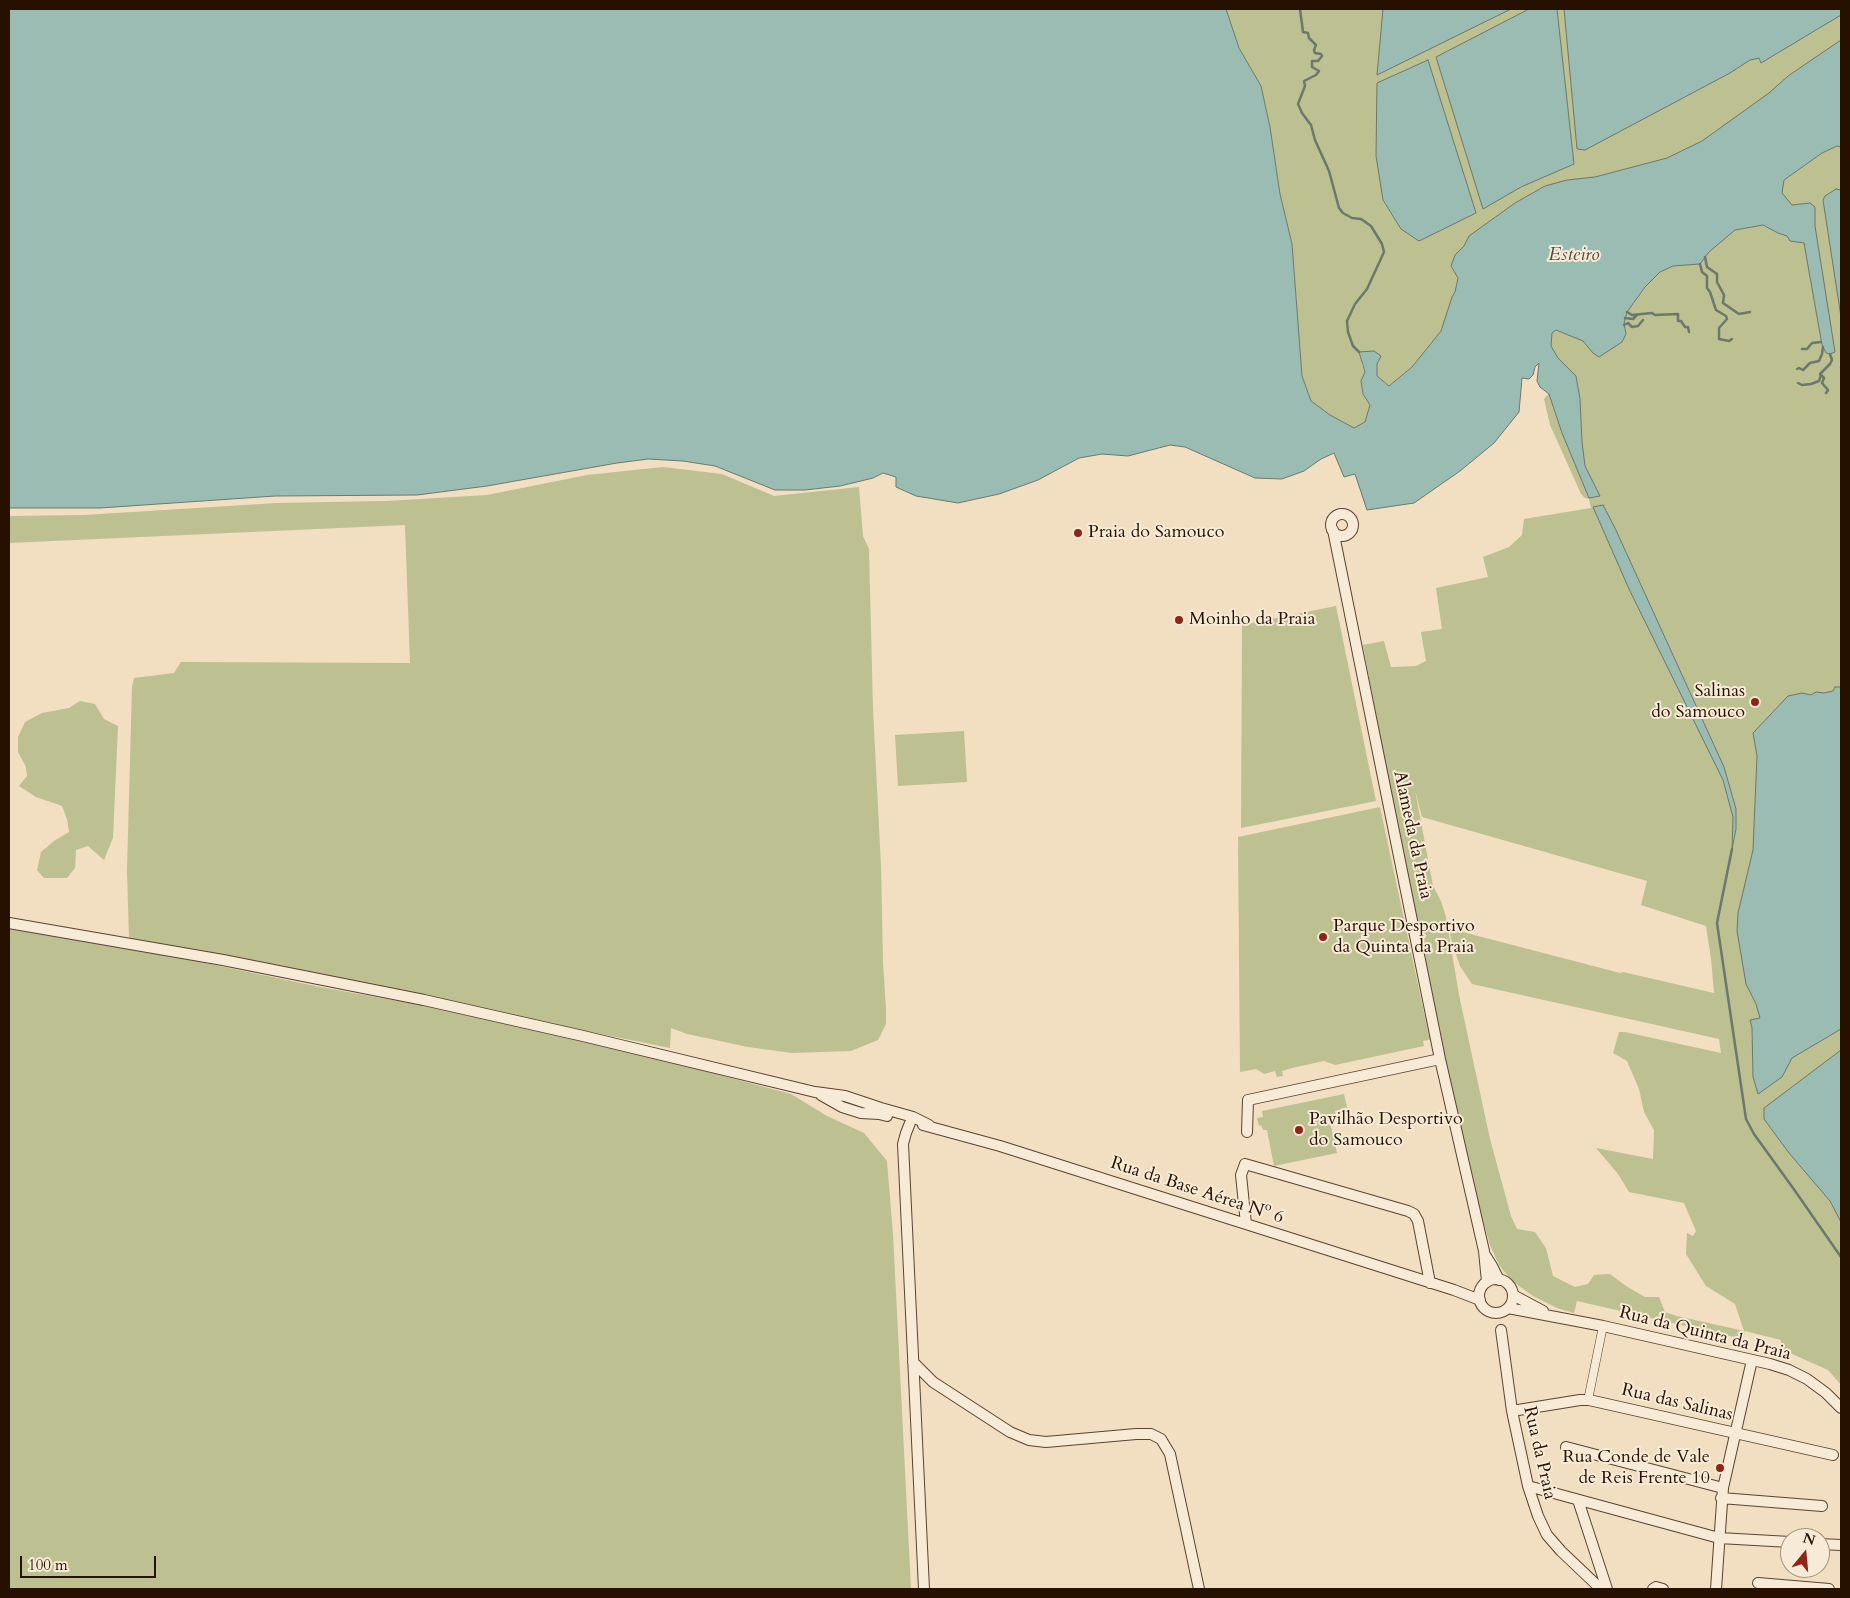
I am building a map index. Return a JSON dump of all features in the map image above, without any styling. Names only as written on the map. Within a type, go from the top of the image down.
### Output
[{"type":"street","points":[[1339,514],[1348,516],[1353,522],[1352,530],[1349,533],[1341,535],[1333,530],[1333,520],[1339,514]]},
{"type":"street","name":"Alameda da Praia","points":[[1333,530],[1440,1059],[1485,1255]]},
{"type":"street","name":"Alameda da Praia","points":[[1341,567],[1339,548],[1349,533]]},
{"type":"street","points":[[9,923],[223,960],[424,1000],[815,1092],[845,1096],[913,1117],[929,1125]]},
{"type":"street","points":[[1247,1132],[1248,1100],[1440,1059]]},
{"type":"street","points":[[815,1092],[842,1107],[861,1113],[879,1114],[910,1123],[929,1125]]},
{"type":"street","points":[[910,1123],[903,1144],[924,1589]]},
{"type":"street","name":"Rua da Base Aérea Nº 6","points":[[929,1125],[1454,1290]]},
{"type":"street","points":[[1246,1224],[1241,1175],[1245,1164],[1408,1211],[1414,1214],[1418,1221],[1430,1283]]},
{"type":"street","points":[[1485,1255],[1499,1280],[1509,1285],[1513,1295],[1512,1302],[1508,1308],[1499,1313],[1490,1312],[1482,1305],[1480,1300],[1484,1286],[1485,1255]]},
{"type":"street","points":[[1454,1290],[1484,1286],[1499,1280]]},
{"type":"street","points":[[1454,1290],[1480,1300]]},
{"type":"street","points":[[1513,1295],[1551,1316]]},
{"type":"street","name":"Rua da Quinta da Praia","points":[[1508,1308],[1603,1326],[1770,1364],[1799,1374],[1826,1393],[1841,1408]]},
{"type":"street","points":[[1588,1400],[1603,1326]]},
{"type":"street","name":"Rua da Praia","points":[[1501,1330],[1512,1411],[1528,1486],[1538,1516],[1547,1535],[1601,1589]]},
{"type":"street","points":[[1716,1589],[1722,1493],[1752,1360]]},
{"type":"street","points":[[913,1362],[933,1382],[1010,1432],[1029,1440],[1046,1442],[1136,1434],[1152,1434],[1156,1436],[1168,1448],[1199,1589]]},
{"type":"street","points":[[915,1394],[924,1384],[933,1382]]},
{"type":"street","name":"Rua das Salinas","points":[[1512,1411],[1588,1400],[1833,1455]]},
{"type":"street","points":[[1566,1447],[1722,1493],[1822,1506]]},
{"type":"street","points":[[1528,1486],[1719,1538],[1780,1541]]},
{"type":"street","points":[[1578,1500],[1607,1589]]},
{"type":"street","points":[[1758,1583],[1829,1589]]},
{"type":"street","points":[[1653,1589],[1656,1587],[1663,1589]]},
{"type":"green space","name":"Salinas do Samouco","points":[[1226,9],[1841,9],[1841,1385],[1828,1370],[1781,1349],[1781,1340],[1745,1331],[1743,1339],[1577,1301],[1574,1313],[1557,1308],[1533,1296],[1512,1281],[1499,1265],[1490,1245],[1479,1207],[1419,947],[1363,645],[1384,641],[1391,667],[1416,666],[1426,661],[1421,632],[1442,629],[1436,588],[1488,577],[1483,557],[1509,547],[1522,535],[1524,519],[1591,508],[1589,499],[1581,494],[1550,425],[1544,399],[1549,393],[1540,387],[1537,381],[1539,363],[1529,379],[1441,331],[1412,367],[1389,386],[1377,376],[1377,364],[1361,363],[1365,372],[1361,381],[1363,394],[1370,405],[1365,422],[1354,428],[1330,415],[1311,401],[1302,376],[1292,244],[1280,194],[1270,127],[1261,86],[1239,48]],"holes":[[[1415,790],[1422,817],[1647,881],[1641,905],[1706,926],[1714,993],[1623,972],[1620,973],[1455,930],[1450,932],[1460,966],[1472,984],[1719,1039],[1721,1053],[1619,1032],[1613,1053],[1627,1061],[1639,1089],[1644,1112],[1654,1130],[1653,1159],[1596,1148],[1618,1174],[1629,1192],[1684,1203],[1696,1231],[1693,1236],[1687,1233],[1686,1254],[1706,1286],[1735,1304],[1744,1331],[1665,1312],[1659,1297],[1645,1297],[1610,1274],[1594,1275],[1588,1284],[1575,1287],[1553,1276],[1546,1248],[1535,1232],[1517,1229],[1511,1216],[1490,1139],[1459,995],[1446,917],[1441,901],[1433,886]]]},
{"type":"green space","points":[[663,467],[722,474],[774,496],[859,487],[863,536],[869,549],[873,709],[886,1010],[886,1024],[878,1040],[851,1051],[792,1053],[748,1047],[687,1034],[671,1028],[670,1048],[129,938],[127,871],[132,687],[134,678],[174,673],[181,662],[410,663],[405,525],[9,543],[9,516],[84,515],[277,503],[386,501],[487,495],[587,475]]},
{"type":"green space","points":[[1336,606],[1376,801],[1241,828],[1242,625]]},
{"type":"green space","points":[[80,701],[95,704],[104,719],[118,726],[113,838],[104,860],[88,846],[76,850],[75,868],[67,878],[44,878],[37,870],[41,852],[69,832],[67,819],[62,806],[36,797],[19,786],[27,776],[26,767],[18,752],[18,737],[25,722],[42,713],[69,708]]},
{"type":"green space","points":[[964,731],[967,782],[898,786],[895,735]]},
{"type":"green space","name":"Parque Desportivo da Quinta da Praia","points":[[1380,807],[1429,1036],[1433,1039],[1423,1041],[1424,1046],[1335,1065],[1324,1061],[1292,1068],[1282,1071],[1283,1076],[1277,1077],[1275,1071],[1264,1074],[1256,1069],[1240,1072],[1238,837]]},
{"type":"green space","points":[[9,927],[124,946],[320,987],[459,1012],[652,1057],[791,1094],[827,1116],[864,1133],[887,1161],[893,1234],[911,1589],[9,1589]]},
{"type":"green space","name":"Pavilhão Desportivo do Samouco","points":[[1344,1094],[1347,1108],[1335,1111],[1336,1116],[1329,1118],[1337,1153],[1274,1166],[1267,1130],[1263,1130],[1261,1125],[1259,1126],[1257,1118],[1263,1117],[1262,1111]]},
{"type":"water","name":"Esteiro","points":[[9,9],[1226,9],[1239,48],[1261,86],[1270,127],[1280,194],[1292,244],[1302,376],[1311,401],[1330,415],[1354,428],[1365,422],[1370,405],[1363,394],[1361,381],[1365,372],[1359,352],[1374,351],[1381,356],[1377,364],[1377,376],[1389,386],[1412,367],[1441,331],[1458,278],[1451,266],[1455,255],[1464,246],[1469,236],[1515,203],[1545,186],[1567,180],[1595,177],[1667,158],[1702,141],[1769,93],[1788,76],[1841,40],[1841,147],[1837,146],[1822,153],[1784,180],[1782,193],[1792,205],[1810,203],[1815,207],[1815,226],[1835,352],[1826,353],[1822,345],[1804,243],[1790,241],[1787,236],[1763,225],[1735,230],[1709,252],[1700,264],[1673,266],[1660,272],[1645,287],[1627,312],[1624,323],[1626,334],[1622,342],[1599,357],[1583,341],[1556,330],[1552,333],[1551,346],[1558,358],[1576,376],[1580,399],[1585,466],[1600,496],[1589,498],[1562,433],[1549,394],[1540,387],[1537,381],[1539,363],[1529,379],[1522,378],[1519,412],[1494,443],[1460,471],[1414,503],[1367,510],[1355,474],[1344,477],[1334,453],[1321,459],[1304,471],[1282,479],[1255,478],[1185,447],[1170,445],[1128,456],[1102,454],[1079,458],[1038,480],[999,494],[958,503],[916,496],[896,487],[896,477],[883,473],[873,478],[840,486],[805,490],[775,490],[715,466],[683,461],[648,459],[487,486],[417,495],[275,496],[100,508],[9,508]]},
{"type":"water","points":[[1383,9],[1511,9],[1377,75]]},
{"type":"water","points":[[1529,9],[1557,9],[1574,164],[1521,187],[1483,209],[1436,57]]},
{"type":"water","points":[[1564,9],[1841,9],[1841,15],[1761,63],[1759,58],[1750,60],[1730,73],[1585,150],[1577,149]]},
{"type":"water","points":[[1428,60],[1476,213],[1419,241],[1401,229],[1383,200],[1376,156],[1377,83]]},
{"type":"water","points":[[1836,189],[1841,190],[1841,317],[1823,200],[1825,196]]},
{"type":"water","points":[[1603,505],[1724,767],[1736,809],[1736,829],[1732,849],[1733,817],[1723,780],[1629,589],[1593,507]]},
{"type":"water","points":[[1835,687],[1841,687],[1841,1029],[1792,1058],[1782,1077],[1758,1094],[1753,1077],[1752,1028],[1750,1020],[1760,1018],[1756,1004],[1746,984],[1737,931],[1738,913],[1753,850],[1757,756],[1753,733],[1788,696],[1802,693],[1811,695],[1816,692],[1824,693],[1833,691]]},
{"type":"water","points":[[1841,1050],[1841,1222],[1830,1201],[1789,1153],[1764,1119],[1764,1108]]},
{"type":"waterway","points":[[1300,9],[1303,32],[1308,33],[1309,38],[1316,45],[1315,53],[1322,56],[1318,61],[1312,61],[1312,67],[1319,71],[1316,75],[1304,81],[1305,86],[1298,104],[1311,125],[1315,140],[1329,171],[1339,208],[1343,213],[1352,218],[1361,219],[1371,226],[1382,244],[1384,252],[1367,289],[1355,304],[1347,321],[1348,332],[1353,346],[1359,352]]},
{"type":"waterway","points":[[1705,257],[1707,267],[1717,274],[1717,282],[1724,295],[1723,303],[1739,314],[1750,312]]},
{"type":"waterway","points":[[1700,264],[1702,272],[1707,276],[1707,288],[1716,310],[1726,316],[1727,319],[1719,328],[1719,339],[1729,341],[1732,339]]},
{"type":"waterway","points":[[1627,312],[1632,315],[1652,313],[1655,315],[1678,314],[1678,321],[1681,321],[1685,327],[1688,327],[1689,332]]},
{"type":"waterway","points":[[1625,318],[1633,319],[1637,315]]},
{"type":"waterway","points":[[1624,325],[1628,323],[1632,327],[1638,326],[1643,320]]},
{"type":"waterway","points":[[1802,349],[1807,349],[1812,343],[1821,342]]},
{"type":"waterway","points":[[1797,369],[1803,370],[1810,363],[1819,361],[1823,347]]},
{"type":"waterway","points":[[1826,393],[1828,390],[1822,383],[1824,378],[1820,374],[1830,364],[1832,360],[1830,354]]},
{"type":"waterway","points":[[1798,383],[1802,385],[1811,384],[1819,381],[1821,375]]},
{"type":"waterway","points":[[1732,849],[1717,923],[1746,1119],[1754,1134],[1841,1257]]},
{"type":"place","name":"Praia do Samouco","points":[[1078,533]]},
{"type":"place","name":"Moinho da Praia","points":[[1179,620]]},
{"type":"place","name":"Salinas do Samouco","points":[[1755,702]]},
{"type":"place","name":"Parque Desportivo da Quinta da Praia","points":[[1323,937]]},
{"type":"place","name":"Pavilhão Desportivo do Samouco","points":[[1299,1130]]},
{"type":"place","name":"Rua Conde de Vale de Reis Frente 10","points":[[1720,1468]]}]
